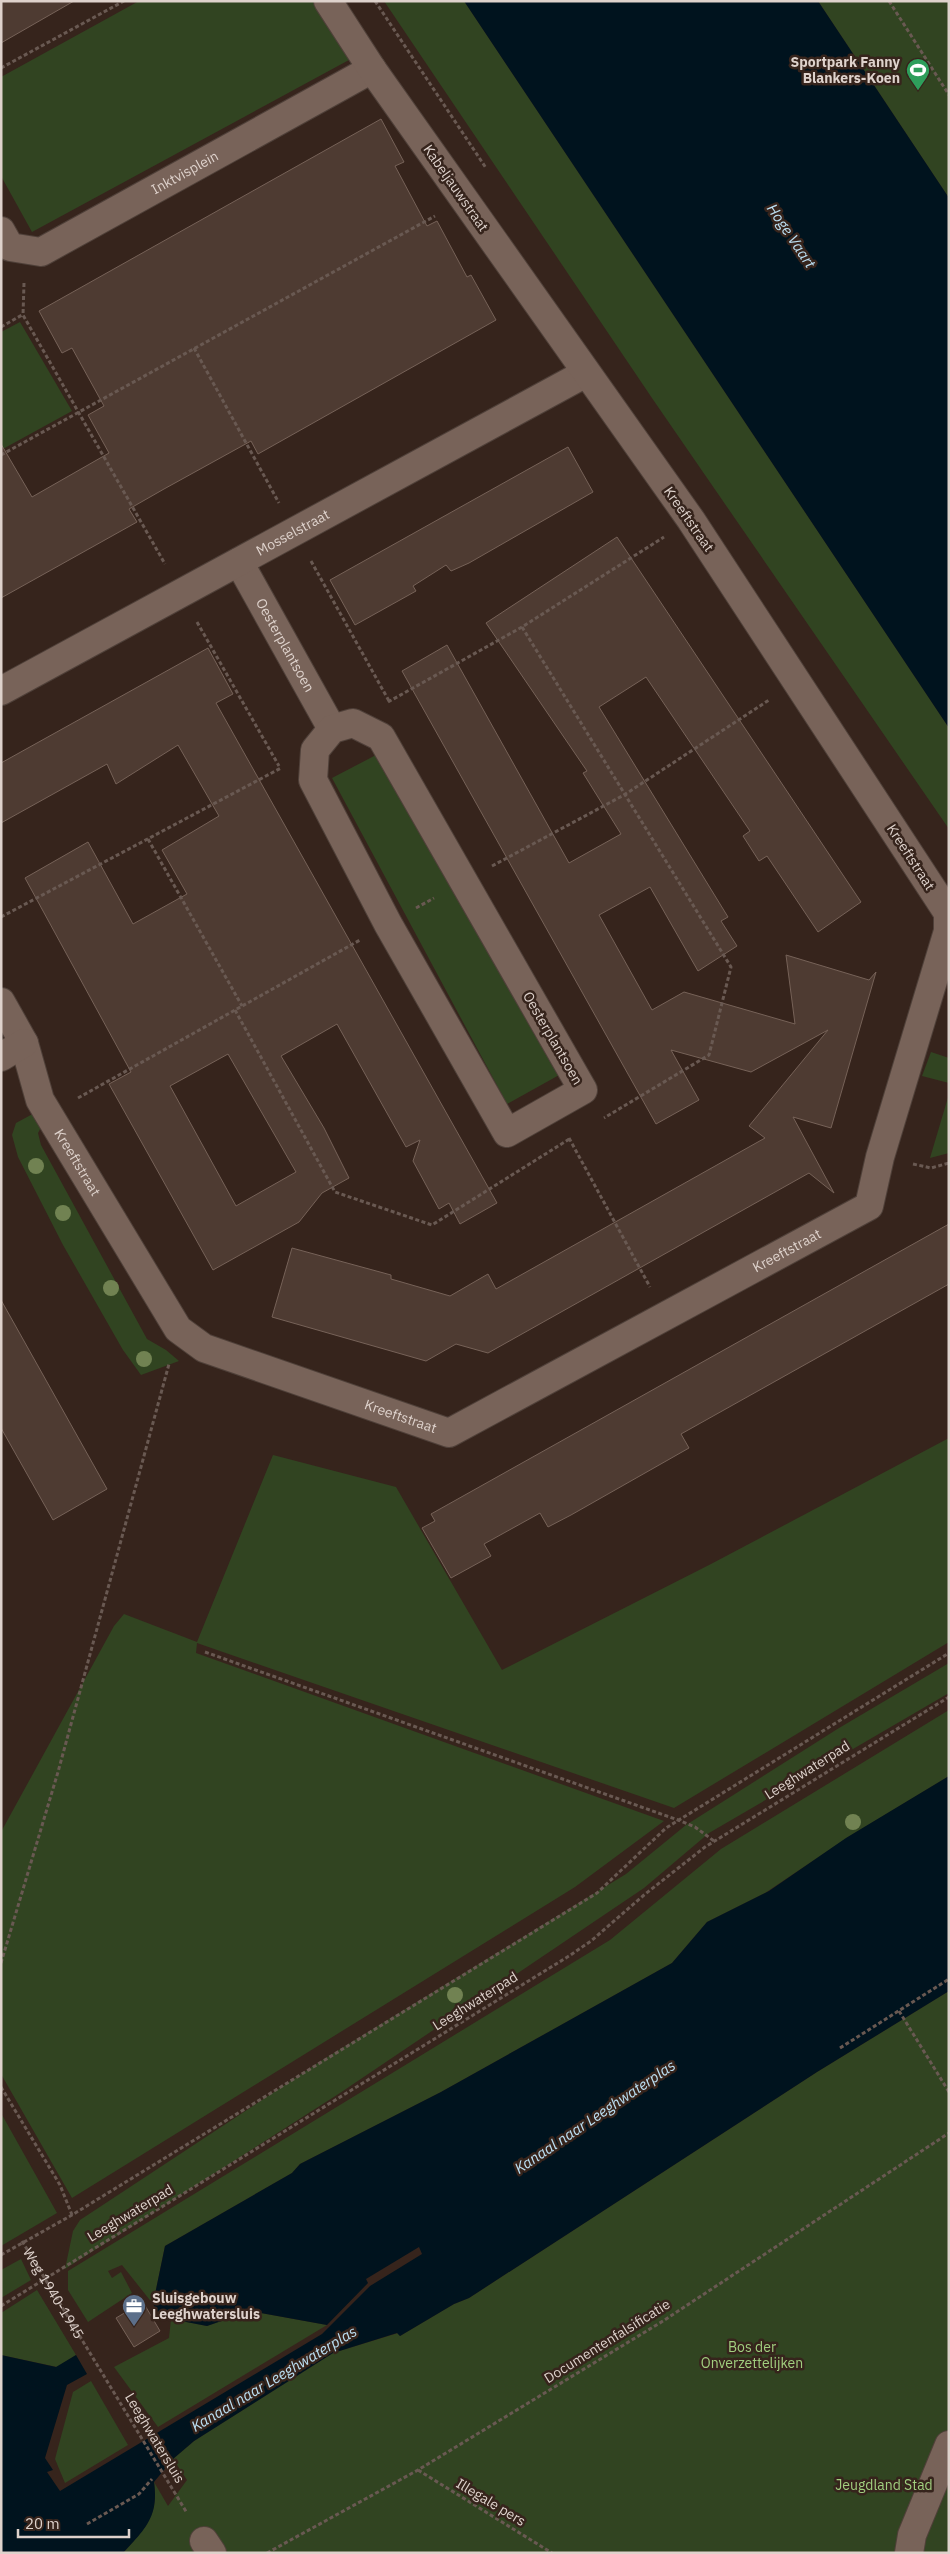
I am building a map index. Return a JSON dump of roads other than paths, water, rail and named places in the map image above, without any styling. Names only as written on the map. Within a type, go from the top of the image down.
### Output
[{"type":"street","name":"Kabeljauwstraat","points":[[328,1],[372,69],[586,373]]},
{"type":"street","name":"Inktvisplein","points":[[1,231],[10,247],[41,252],[372,69]]},
{"type":"street","name":"Kreeftstraat","points":[[1,1002],[24,1043],[40,1100],[178,1329],[204,1348],[449,1433],[869,1206],[880,1157],[948,930],[948,913],[691,520],[586,373]]},
{"type":"street","name":"Mosselstraat","points":[[1,691],[586,373]]},
{"type":"street","name":"Oesterplantsoen","points":[[239,562],[343,726],[381,737],[583,1090],[507,1133],[388,924],[313,780],[315,750],[343,726]]},
{"type":"street","points":[[1,1057],[24,1043]]},
{"type":"street","points":[[909,2553],[912,2535],[949,2445]]},
{"type":"water","name":"Hoge Vaart","points":[[464,1],[818,1],[949,198],[949,728]]},
{"type":"water","name":"Kanaal naar Leeghwaterplas","points":[[949,1776],[949,1991],[817,2072],[469,2298],[454,2304],[400,2336],[397,2333],[333,2353],[194,2441],[173,2459],[154,2482],[154,2504],[149,2522],[123,2553],[1,2553],[1,2355],[56,2367],[76,2355],[87,2374],[67,2385],[45,2458],[53,2470],[47,2472],[60,2491],[322,2334],[370,2286],[422,2254],[419,2247],[366,2279],[368,2283],[327,2325],[250,2311],[207,2326],[171,2319],[163,2321],[153,2304],[165,2246],[292,2173],[300,2164],[441,2092],[672,1963],[707,1922],[769,1891],[846,1838]]},
{"type":"place","name":"Sportpark Fanny Blankers-Koen","points":[[918,91]]},
{"type":"place","name":"Sluisgebouw Leeghwatersluis","points":[[134,2327]]},
{"type":"park label","name":"Bos der Onverzettelijken","points":[[752,2356]]},
{"type":"park label","name":"Jeugdland Stad","points":[[884,2485]]}]
